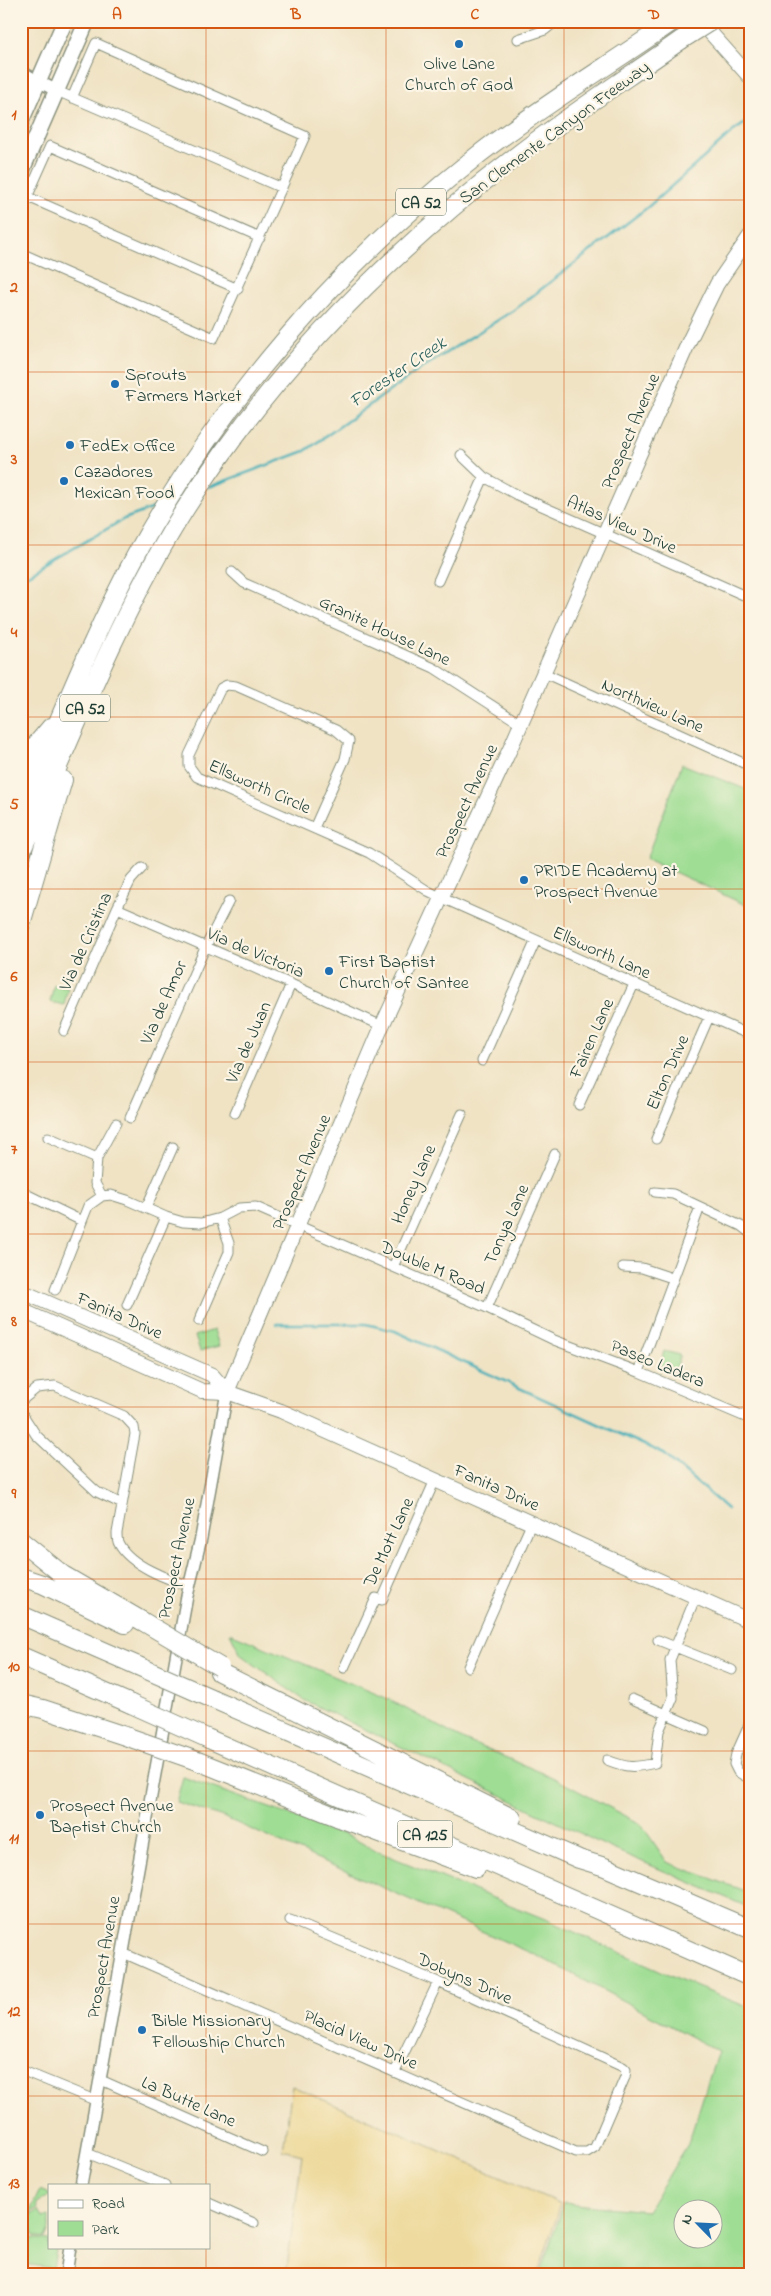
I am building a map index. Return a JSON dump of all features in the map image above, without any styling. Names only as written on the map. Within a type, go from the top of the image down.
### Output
[{"type":"highway","name":"San Clemente Canyon Freeway","points":[[21,852],[118,631],[152,566],[212,468],[254,411],[344,308],[432,224],[520,153],[711,21]]},
{"type":"highway","name":"San Clemente Canyon Freeway","points":[[21,809],[125,578],[141,548],[217,426],[253,377],[313,307],[358,260],[436,190],[479,154],[546,106],[598,63],[665,23]]},
{"type":"highway","points":[[21,924],[86,705]]},
{"type":"highway","points":[[21,772],[35,746],[64,712]]},
{"type":"highway","points":[[21,1541],[64,1575],[262,1695],[598,1860],[605,1867]]},
{"type":"highway","points":[[21,1577],[42,1584],[103,1612],[219,1669]]},
{"type":"highway","name":"CA 125","points":[[21,1615],[579,1859],[605,1867],[750,1930]]},
{"type":"highway","name":"CA 125","points":[[21,1656],[750,1976]]},
{"type":"highway","points":[[21,1704],[43,1709],[200,1762],[337,1817],[641,1929]]},
{"type":"main road","points":[[21,121],[65,21]]},
{"type":"main road","points":[[21,172],[88,21]]},
{"type":"main road","points":[[700,21],[748,75]]},
{"type":"main road","name":"Prospect Avenue","points":[[226,1392],[382,1026],[522,724],[696,325],[717,284],[750,236]]},
{"type":"main road","name":"Fanita Drive","points":[[21,1292],[212,1375],[226,1392]]},
{"type":"main road","name":"Fanita Drive","points":[[21,1310],[202,1391],[226,1392],[281,1411],[750,1621]]},
{"type":"street","points":[[518,39],[544,30],[556,21]]},
{"type":"street","points":[[21,253],[214,338],[238,289],[305,136],[96,43],[72,98]]},
{"type":"street","points":[[21,72],[39,80],[56,91],[282,188]]},
{"type":"street","points":[[21,211],[24,195],[50,146],[260,238]]},
{"type":"street","points":[[24,195],[238,289]]},
{"type":"street","name":"Atlas View Drive","points":[[462,455],[484,476],[517,495],[750,598]]},
{"type":"street","points":[[438,581],[484,476]]},
{"type":"street","name":"Granite House Lane","points":[[232,572],[244,583],[434,668],[522,724]]},
{"type":"street","name":"Northview Lane","points":[[544,674],[750,766]]},
{"type":"street","name":"Ellsworth Circle","points":[[314,828],[345,759],[349,741],[336,730],[236,686],[230,685],[221,688],[189,755],[191,770],[200,779],[369,853],[442,897]]},
{"type":"street","name":"Via de Cristina","points":[[64,1031],[117,908],[131,880],[142,868]]},
{"type":"street","name":"Ellsworth Lane","points":[[442,897],[750,1035]]},
{"type":"street","name":"Via de Amor","points":[[130,1118],[205,948],[229,901]]},
{"type":"street","name":"Via de Victoria","points":[[117,908],[382,1026]]},
{"type":"street","points":[[482,1061],[536,940]]},
{"type":"street","name":"Via de Juan","points":[[235,1113],[291,984]]},
{"type":"street","name":"Fairen Lane","points":[[579,1105],[634,984]]},
{"type":"street","name":"Elton Drive","points":[[656,1139],[709,1017]]},
{"type":"street","name":"Honey Lane","points":[[393,1267],[462,1114]]},
{"type":"street","points":[[55,1290],[88,1206],[102,1196],[95,1183],[97,1158],[116,1123]]},
{"type":"street","points":[[48,1137],[97,1158]]},
{"type":"street","points":[[146,1208],[173,1148]]},
{"type":"street","name":"Tonya Lane","points":[[487,1308],[555,1154]]},
{"type":"street","points":[[655,1192],[673,1194],[741,1226],[750,1233]]},
{"type":"street","points":[[24,1193],[82,1221]]},
{"type":"street","name":"Double M Road","points":[[102,1196],[111,1195],[146,1208],[166,1218],[201,1223],[220,1218],[239,1208],[256,1207],[487,1308],[554,1340]]},
{"type":"street","points":[[639,1372],[672,1278],[700,1207]]},
{"type":"street","points":[[127,1305],[166,1218]]},
{"type":"street","points":[[199,1321],[229,1252],[229,1243],[220,1218]]},
{"type":"street","points":[[623,1267],[642,1268],[672,1278]]},
{"type":"street","name":"Paseo Ladera","points":[[554,1340],[639,1372],[750,1419]]},
{"type":"street","points":[[21,1401],[37,1388],[55,1386],[124,1416],[134,1427],[135,1434],[116,1533],[119,1544],[132,1558],[149,1569],[176,1582],[189,1585]]},
{"type":"street","name":"Prospect Avenue","points":[[81,2184],[189,1585],[201,1538],[226,1392]]},
{"type":"street","points":[[21,1412],[36,1435],[97,1492],[122,1504]]},
{"type":"street","name":"De Mott Lane","points":[[344,1668],[376,1598],[382,1600],[435,1480]]},
{"type":"street","points":[[468,1667],[532,1522]]},
{"type":"street","points":[[607,1760],[624,1767],[636,1768],[655,1763],[659,1731],[673,1698],[670,1660],[696,1596]]},
{"type":"street","points":[[658,1640],[732,1670]]},
{"type":"street","points":[[632,1699],[705,1731]]},
{"type":"street","points":[[750,1723],[736,1754],[734,1764],[738,1772],[750,1779]]},
{"type":"street","name":"Dobyns Drive","points":[[290,1920],[438,1982],[626,2070],[625,2077],[595,2147],[587,2152]]},
{"type":"street","name":"Placid View Drive","points":[[123,1952],[576,2152],[587,2152]]},
{"type":"street","points":[[395,2072],[438,1982]]},
{"type":"street","points":[[21,2070],[97,2101]]},
{"type":"street","name":"La Butte Lane","points":[[101,2080],[263,2152]]},
{"type":"street","points":[[87,2153],[163,2184]]},
{"type":"street","points":[[210,2204],[254,2223]]},
{"type":"street","points":[[66,2275],[70,2248]]},
{"type":"green space","points":[[682,764],[750,791],[750,907],[646,859]]},
{"type":"green space","points":[[54,985],[68,988],[64,1005],[50,1002]]},
{"type":"green space","points":[[214,1330],[219,1346],[200,1351],[195,1336]]},
{"type":"green space","points":[[664,1351],[680,1355],[676,1371],[660,1366]]},
{"type":"green space","points":[[230,1633],[386,1698],[462,1739],[552,1777],[641,1824],[667,1862],[750,1893],[750,1908],[608,1847],[304,1700],[241,1655]]},
{"type":"green space","points":[[183,1777],[351,1837],[374,1850],[550,1921],[697,1987],[750,2008],[750,2275],[539,2275],[564,2203],[647,2211],[688,2144],[718,2051],[540,1957],[223,1817],[176,1802]]},
{"type":"green space","points":[[40,2190],[48,2194],[48,2198],[37,2203],[38,2208],[21,2219],[31,2209]]},
{"type":"green space","points":[[39,2210],[43,2218],[48,2216],[48,2231],[45,2238],[34,2236],[28,2217]]},
{"type":"green space","points":[[29,2238],[48,2240],[48,2248],[57,2248],[53,2268],[24,2264],[21,2256],[22,2242],[28,2243]]},
{"type":"sand","points":[[292,2086],[561,2204],[537,2275],[286,2275],[302,2155],[283,2150]]},
{"type":"waterway","name":"Forester Creek","points":[[209,487],[305,451],[422,368],[514,310],[648,207],[735,130],[750,120]]},
{"type":"waterway","name":"Forester Creek","points":[[21,579],[124,519],[157,507]]},
{"type":"waterway","points":[[277,1324],[366,1324],[395,1331],[664,1454],[727,1509]]},
{"type":"place","name":"Olive Lane Church of God","points":[[459,44]]},
{"type":"place","name":"Sprouts Farmers Market","points":[[115,384]]},
{"type":"place","name":"FedEx Office","points":[[70,445]]},
{"type":"place","name":"Cazadores Mexican Food","points":[[64,481]]},
{"type":"place","name":"PRIDE Academy at Prospect Avenue","points":[[524,880]]},
{"type":"place","name":"First Baptist Church of Santee","points":[[329,971]]},
{"type":"place","name":"Prospect Avenue Baptist Church","points":[[40,1815]]},
{"type":"place","name":"Bible Missionary Fellowship Church","points":[[142,2030]]}]
